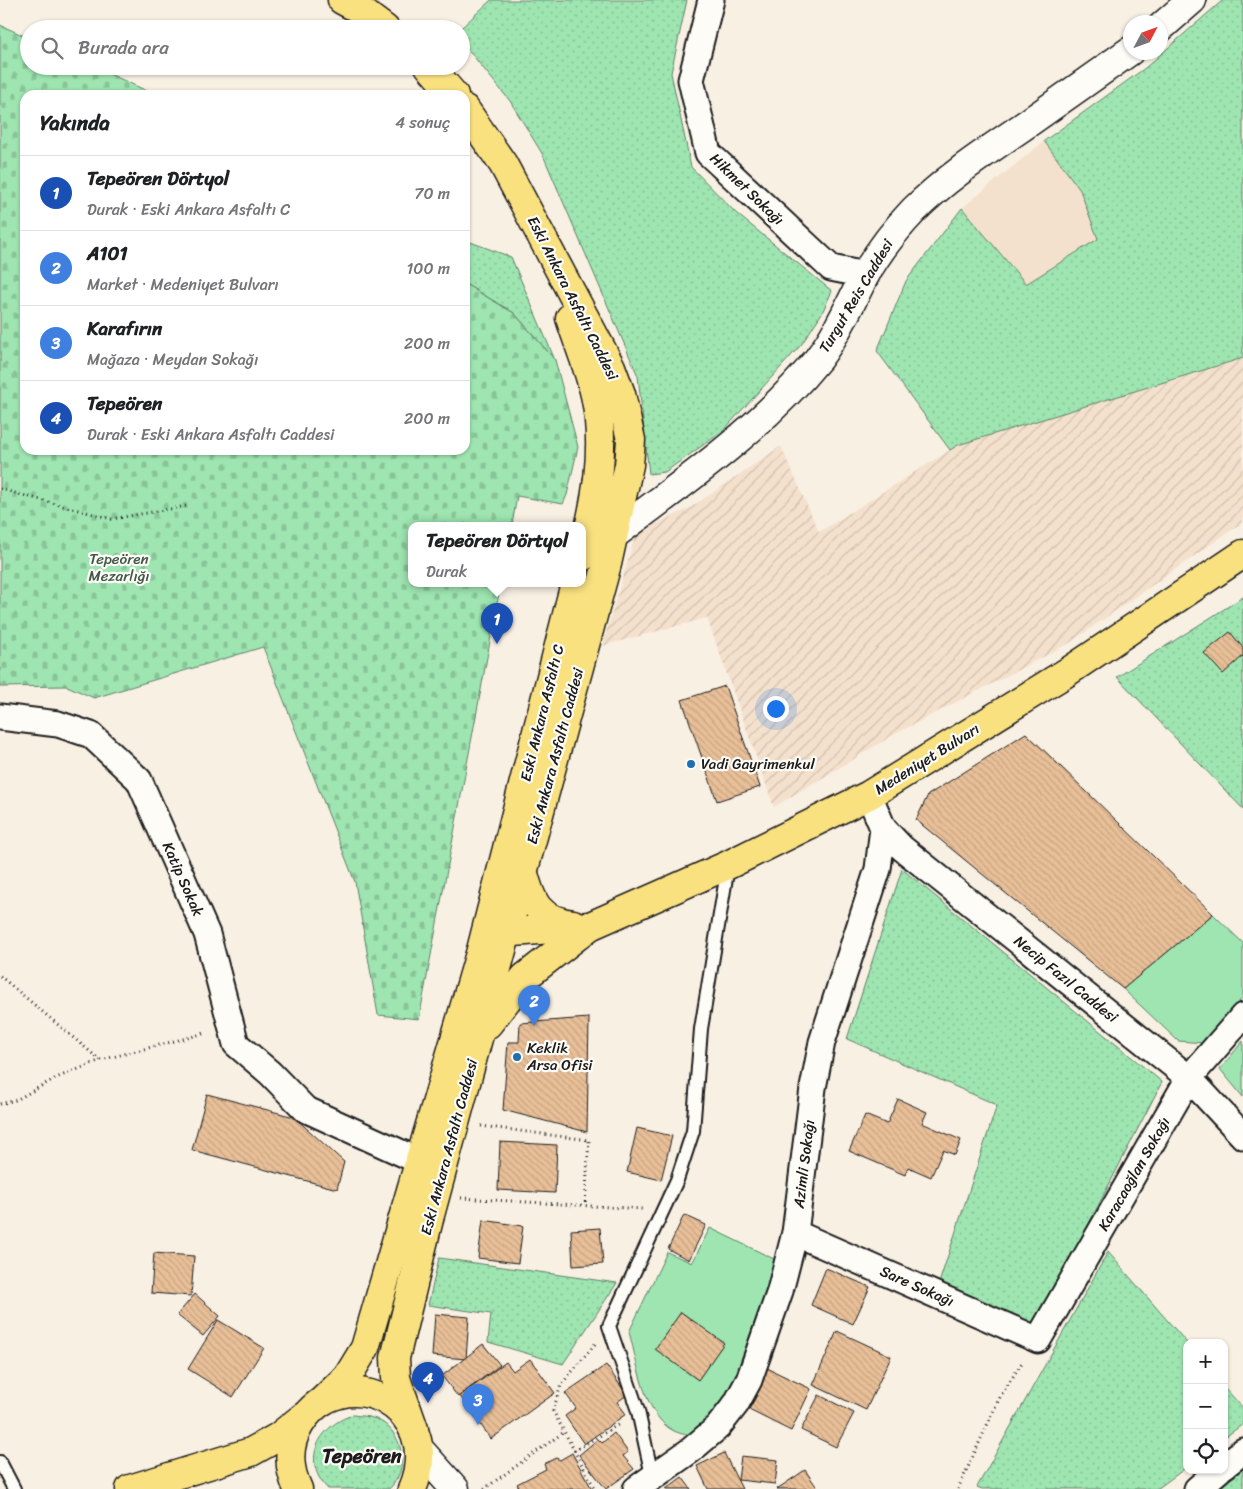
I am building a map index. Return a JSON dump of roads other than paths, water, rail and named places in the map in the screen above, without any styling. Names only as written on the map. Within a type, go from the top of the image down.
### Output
[{"type":"main road","points":[[342,0],[373,20]]},
{"type":"main road","points":[[437,75],[450,90]]},
{"type":"main road","name":"Eski Ankara Asfaltı Caddesi","points":[[314,1407],[348,1376],[361,1358],[419,1161],[496,934],[523,870],[615,534],[630,465],[631,440],[627,415],[610,367],[503,164],[470,116]]},
{"type":"main road","points":[[542,236],[595,394],[600,431],[596,499],[586,540]]},
{"type":"main road","name":"Medeniyet Bulvarı","points":[[479,1037],[525,977],[590,926],[728,865],[869,795],[1069,671],[1243,554]]},
{"type":"main road","name":"Eski Ankara Asfaltı C","points":[[508,844],[574,587]]},
{"type":"main road","name":"Eski Ankara Asfaltı Caddesi","points":[[416,1466],[396,1378],[395,1358],[435,1197],[479,1037],[496,934],[508,844]]},
{"type":"main road","points":[[523,870],[533,901],[547,917],[563,923],[590,926]]},
{"type":"main road","name":"Medeniyet Bulvarı","points":[[496,934],[590,926]]},
{"type":"main road","points":[[130,1489],[252,1452],[278,1437],[314,1407],[342,1393],[364,1393],[385,1399],[402,1412],[416,1466]]},
{"type":"main road","points":[[298,1489],[292,1475],[290,1454],[294,1433],[314,1407]]},
{"type":"street","name":"Hikmet Sokağı","points":[[711,0],[691,80],[708,154],[830,268],[865,275]]},
{"type":"street","points":[[1168,21],[1192,0]]},
{"type":"street","name":"Turgut Reis Caddesi","points":[[615,534],[713,460],[785,396],[819,358],[841,323],[865,275],[885,244],[914,211],[943,184],[982,154],[1123,57]]},
{"type":"street","name":"Katip Sokak","points":[[0,716],[58,724],[91,735],[139,780],[207,934],[236,1044],[270,1073],[305,1109],[419,1161]]},
{"type":"street","name":"Azimli Sokağı","points":[[644,1484],[718,1427],[736,1404],[749,1380],[780,1291],[795,1233],[822,1042],[878,869],[883,828],[869,795]]},
{"type":"street","name":"Necip Fazıl Caddesi","points":[[883,828],[902,848],[1189,1078],[1243,1136]]},
{"type":"street","name":"Karacaoğlan Sokağı","points":[[1038,1340],[1189,1078],[1243,1016]]},
{"type":"street","name":"Sare Sokağı","points":[[795,1233],[1038,1340]]},
{"type":"street","points":[[1228,1463],[1243,1450]]},
{"type":"street","points":[[416,1466],[455,1489]]},
{"type":"street","points":[[1197,1489],[1215,1474]]},
{"type":"lane","points":[[644,1484],[638,1412],[609,1326],[677,1180],[693,1131],[701,1029],[728,865]]},
{"type":"lane","points":[[0,1462],[14,1489]]},
{"type":"place","name":"Tepeören Dörtyol","points":[[497,644]]},
{"type":"place","name":"Vadi Gayrimenkul","points":[[691,764]]},
{"type":"place","name":"A101","points":[[534,1026]]},
{"type":"place","name":"Keklik Arsa Ofisi","points":[[517,1057]]},
{"type":"place","name":"Tepeören","points":[[428,1403]]},
{"type":"place","name":"Karafırın","points":[[478,1425]]},
{"type":"district","name":"Tepeören","points":[[362,1456]]},
{"type":"park label","name":"Tepeören Mezarlığı","points":[[119,568]]}]
